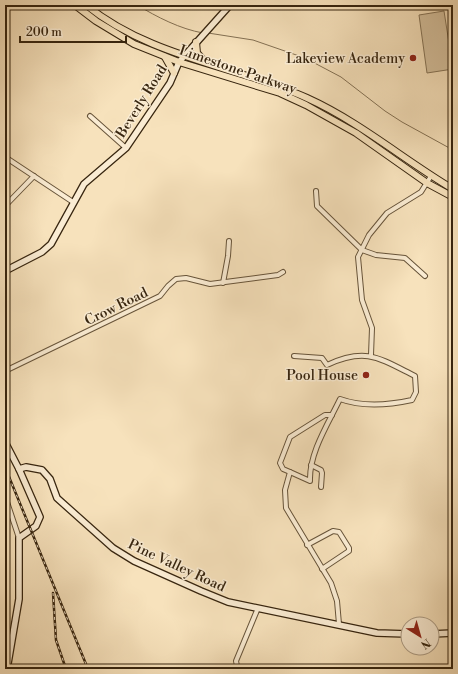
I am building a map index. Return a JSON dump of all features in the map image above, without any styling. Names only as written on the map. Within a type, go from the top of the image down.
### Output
[{"type":"main road","name":"Limestone Parkway","points":[[75,5],[96,22],[134,44],[179,62],[280,93],[306,105],[356,133],[427,183],[453,197]]},
{"type":"main road","name":"Limestone Parkway","points":[[86,5],[118,28],[136,38],[183,56],[282,87],[308,99],[360,127],[430,176],[453,189]]},
{"type":"main road","points":[[196,42],[199,57],[209,64]]},
{"type":"main road","points":[[164,56],[174,73]]},
{"type":"street","name":"Beverly Road","points":[[5,271],[42,252],[51,244],[73,202],[87,182],[126,148],[161,97],[183,56],[230,5]]},
{"type":"street","points":[[90,116],[126,148]]},
{"type":"street","points":[[5,157],[73,202]]},
{"type":"street","points":[[5,206],[34,176]]},
{"type":"street","points":[[371,355],[372,328],[362,300],[358,258],[369,235],[387,213],[421,192],[430,176]]},
{"type":"street","points":[[316,191],[317,206],[362,250],[376,255],[405,258],[425,276]]},
{"type":"street","points":[[223,282],[229,241]]},
{"type":"street","name":"Crow Road","points":[[5,371],[160,296],[176,279],[186,278],[210,284],[278,275],[283,272]]},
{"type":"street","points":[[294,356],[322,358],[327,365],[344,357],[371,355],[415,376],[416,392],[412,400],[365,404],[351,403],[340,399],[311,465],[310,481],[290,475],[283,469],[280,463],[290,437],[325,415],[332,415]]},
{"type":"street","points":[[5,442],[19,469],[40,517],[36,526],[19,538]]},
{"type":"street","points":[[311,465],[321,470],[321,487]]},
{"type":"street","name":"Pine Valley Road","points":[[19,469],[26,467],[42,470],[50,479],[56,498],[113,548],[127,557],[214,597],[258,608],[377,633],[400,634]]},
{"type":"street","points":[[290,475],[286,490],[286,508],[331,583],[337,601],[338,624]]},
{"type":"street","points":[[5,496],[19,538],[19,599],[7,669]]},
{"type":"street","points":[[307,545],[333,531],[339,532],[349,548],[349,551],[322,569]]},
{"type":"street","points":[[245,669],[237,666],[236,661],[258,608]]},
{"type":"street","points":[[440,634],[453,633]]},
{"type":"shaded area","points":[[444,11],[453,69],[427,73],[419,15]]},
{"type":"waterway","points":[[137,5],[169,22],[186,29],[203,33]]},
{"type":"waterway","points":[[208,33],[253,40],[305,58],[341,77],[385,111],[402,122],[453,150]]},
{"type":"railway","points":[[5,467],[88,669]]},
{"type":"railway","points":[[53,593],[56,640],[66,669]]},
{"type":"place","name":"Lakeview Academy","points":[[413,58]]},
{"type":"place","name":"Pool House","points":[[366,375]]}]
